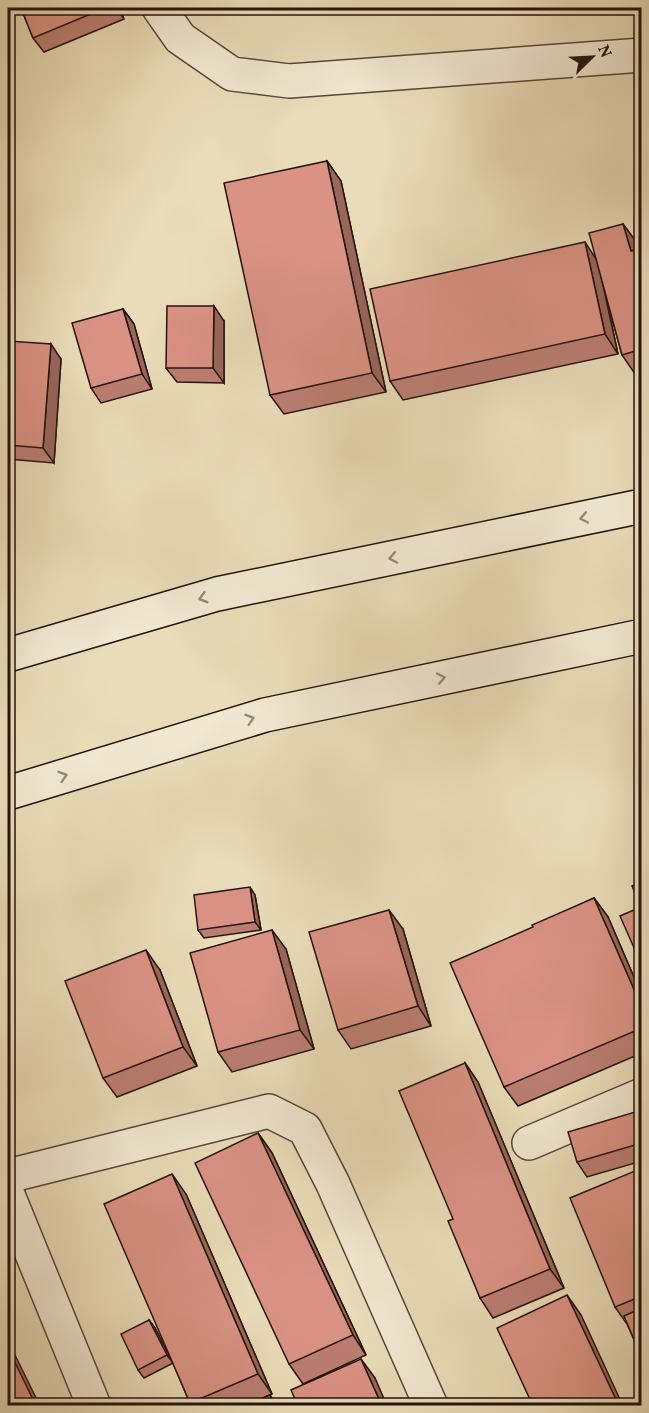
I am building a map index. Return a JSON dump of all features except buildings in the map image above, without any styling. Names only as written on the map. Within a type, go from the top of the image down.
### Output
[{"type":"street","points":[[159,8],[180,38],[232,74],[289,81],[642,55]]},
{"type":"street","points":[[8,655],[217,594],[642,506]]},
{"type":"street","points":[[8,793],[265,715],[642,636]]},
{"type":"street","points":[[529,1143],[642,1095]]},
{"type":"street","points":[[8,1176],[269,1111],[305,1129],[333,1184],[431,1406]]},
{"type":"street","points":[[8,1195],[94,1406]]}]
